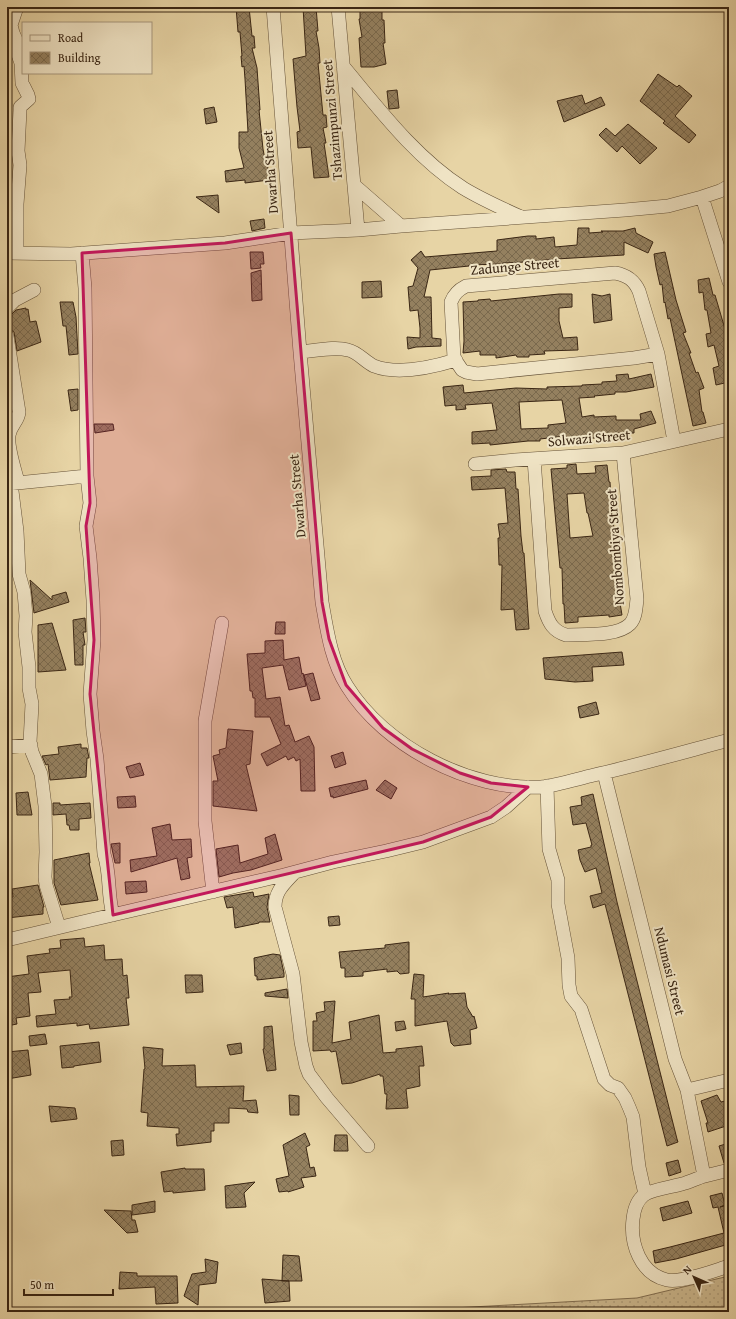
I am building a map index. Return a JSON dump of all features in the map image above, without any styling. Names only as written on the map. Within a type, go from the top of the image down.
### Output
[{"type":"street","points":[[17,7],[11,25],[17,42],[16,49],[21,63],[22,83],[29,97],[20,107],[18,151],[20,165],[12,253],[82,253],[225,244],[291,233],[358,230],[668,206],[702,197],[720,191],[729,186]]},
{"type":"street","name":"Dwarha Street","points":[[273,7],[300,352],[322,602],[329,639],[335,660],[346,685],[364,708],[383,728],[412,749],[466,775],[491,783],[528,787],[546,786],[604,773],[729,740]]},
{"type":"street","name":"Tshazimpunzi Street","points":[[338,7],[358,230]]},
{"type":"street","points":[[343,66],[405,138],[429,162],[463,188],[522,218]]},
{"type":"street","points":[[354,185],[401,226]]},
{"type":"street","points":[[702,197],[729,282]]},
{"type":"street","points":[[82,253],[85,288],[87,476],[90,502],[86,526],[91,572],[94,640],[90,694],[97,759],[104,854],[108,865],[109,898],[113,915]]},
{"type":"street","name":"Zadunge Street","points":[[456,360],[451,302],[454,294],[461,288],[466,286],[615,273],[623,274],[635,283],[639,291],[658,354],[674,441]]},
{"type":"street","points":[[7,308],[15,300],[34,290]]},
{"type":"street","points":[[7,336],[19,412],[18,419],[13,425],[8,441],[17,531],[19,574],[24,592],[26,616],[25,632],[29,667],[29,688],[32,704],[31,745],[32,752],[42,774],[45,806],[45,877],[59,927]]},
{"type":"street","points":[[300,352],[339,349],[349,350],[375,366],[405,370],[441,365],[456,360],[462,370],[477,374],[658,354]]},
{"type":"street","name":"Solwazi Street","points":[[475,464],[623,453],[729,429]]},
{"type":"street","name":"Nombombiya Street","points":[[534,459],[545,611],[547,618],[553,628],[566,635],[610,633],[622,630],[631,623],[637,600],[623,453]]},
{"type":"street","points":[[12,483],[87,476]]},
{"type":"street","points":[[213,892],[205,821],[204,750],[205,721],[222,624]]},
{"type":"street","points":[[7,747],[31,745]]},
{"type":"street","name":"Ndumasi Street","points":[[604,773],[675,1059],[687,1090],[704,1176]]},
{"type":"street","points":[[546,786],[549,849],[558,880],[558,904],[568,958],[571,996],[581,1009],[604,1079],[610,1085],[618,1088],[629,1107],[645,1194]]},
{"type":"street","points":[[7,940],[423,842],[491,817],[506,807],[528,787]]},
{"type":"street","points":[[294,873],[278,891],[275,900],[275,907],[293,974],[301,1042],[306,1066],[309,1074],[327,1098],[368,1146]]},
{"type":"street","points":[[687,1090],[729,1080]]},
{"type":"street","points":[[729,1170],[645,1194],[638,1202],[634,1210],[632,1228],[634,1246],[640,1258],[649,1271],[662,1278],[676,1281],[729,1266]]},
{"type":"highlighted area","points":[[291,233],[322,602],[329,639],[346,685],[383,728],[412,749],[460,773],[491,783],[528,787],[491,817],[423,842],[113,915],[90,694],[94,640],[86,526],[90,503],[82,253],[225,243]]},
{"type":"shaded area","points":[[729,1276],[729,1312],[380,1312],[637,1298]]},
{"type":"building","points":[[236,7],[249,7],[252,36],[254,36],[255,48],[252,48],[257,68],[263,149],[265,160],[267,159],[269,180],[245,183],[245,180],[226,182],[225,171],[244,168],[239,148],[239,132],[248,132],[244,66],[242,67],[240,32],[238,32]]},
{"type":"building","points":[[303,7],[316,7],[318,31],[316,31],[320,63],[318,63],[323,115],[326,115],[327,127],[323,128],[326,143],[324,143],[329,177],[314,178],[311,147],[298,148],[297,132],[300,131],[293,59],[306,56]]},
{"type":"building","points":[[360,7],[382,7],[385,43],[383,43],[386,64],[374,67],[361,67],[359,38],[362,37],[359,19]]},
{"type":"building","points":[[658,74],[677,87],[679,85],[692,96],[675,116],[696,135],[689,143],[663,123],[665,121],[640,101]]},
{"type":"building","points":[[397,90],[399,108],[389,109],[387,91]]},
{"type":"building","points":[[582,95],[585,104],[601,97],[605,105],[564,122],[557,101]]},
{"type":"building","points":[[214,107],[217,122],[206,124],[204,109]]},
{"type":"building","points":[[628,124],[657,148],[640,164],[622,146],[617,152],[599,135],[606,128],[615,136]]},
{"type":"building","points":[[218,195],[219,213],[196,197]]},
{"type":"building","points":[[264,219],[265,228],[252,231],[250,221]]},
{"type":"building","points":[[578,228],[589,228],[589,233],[603,232],[601,231],[623,231],[635,228],[636,233],[653,242],[648,253],[624,242],[624,255],[469,265],[430,270],[424,297],[431,297],[432,338],[441,339],[441,346],[416,347],[408,349],[407,337],[420,338],[418,310],[410,311],[408,287],[413,286],[418,268],[411,260],[421,251],[425,257],[497,251],[497,240],[528,236],[536,236],[536,239],[554,237],[555,247],[577,245]]},
{"type":"building","points":[[250,252],[263,252],[264,264],[260,264],[261,268],[251,269]]},
{"type":"building","points":[[665,252],[676,300],[686,332],[683,333],[691,353],[689,353],[696,373],[698,372],[704,388],[699,390],[702,412],[706,423],[693,426],[670,318],[668,319],[665,302],[664,303],[662,284],[660,285],[656,267],[654,254]]},
{"type":"building","points":[[261,270],[262,300],[252,301],[251,273]]},
{"type":"building","points":[[709,278],[713,295],[715,295],[725,329],[729,328],[729,343],[726,344],[729,354],[729,382],[716,385],[713,368],[719,366],[714,345],[708,347],[706,334],[711,333],[707,310],[705,310],[703,292],[699,293],[698,280]]},
{"type":"building","points":[[381,281],[382,297],[362,298],[362,282]]},
{"type":"building","points":[[572,294],[572,307],[559,308],[559,321],[563,338],[577,337],[578,350],[544,351],[545,354],[529,355],[529,357],[517,357],[516,355],[496,358],[496,355],[480,355],[480,351],[463,353],[463,302],[490,299],[491,301]]},
{"type":"building","points":[[592,294],[602,296],[610,294],[612,320],[594,323]]},
{"type":"building","points":[[60,302],[73,302],[76,317],[78,354],[69,355],[66,326],[63,326]]},
{"type":"building","points":[[26,308],[26,310],[28,309],[30,322],[36,321],[41,342],[17,351],[14,332],[8,328],[7,316],[16,310]]},
{"type":"building","points":[[628,374],[629,379],[651,374],[654,387],[626,392],[615,392],[615,394],[594,396],[595,397],[579,398],[582,417],[594,415],[594,417],[616,416],[616,420],[641,420],[640,414],[651,411],[656,423],[634,429],[634,433],[617,433],[617,436],[583,439],[583,436],[573,439],[566,439],[566,436],[540,439],[540,441],[490,445],[490,443],[472,444],[472,432],[497,430],[492,403],[465,405],[466,409],[456,410],[456,405],[445,406],[443,387],[463,385],[464,393],[516,388],[547,389],[547,387],[582,386],[617,381],[616,375]],"holes":[[[562,400],[566,423],[548,425],[548,428],[521,429],[519,402]]]},
{"type":"building","points":[[78,389],[78,410],[71,411],[68,390]]},
{"type":"building","points":[[94,424],[113,424],[114,430],[95,433]]},
{"type":"building","points":[[576,464],[577,474],[596,473],[595,466],[607,465],[614,529],[612,530],[618,603],[620,603],[622,615],[609,617],[609,615],[578,617],[578,622],[565,623],[562,568],[560,568],[551,469],[567,468],[567,465]],"holes":[[[584,493],[593,536],[570,538],[567,494]]]},
{"type":"building","points":[[506,469],[507,472],[515,472],[516,489],[518,489],[529,629],[516,630],[514,609],[501,610],[502,565],[499,565],[498,538],[500,538],[498,524],[508,523],[505,488],[472,490],[471,477],[491,476],[491,470]]},
{"type":"building","points":[[30,580],[52,600],[52,596],[66,592],[69,602],[34,613]]},
{"type":"building","points":[[85,618],[86,632],[83,632],[85,645],[83,645],[83,665],[75,665],[73,620]]},
{"type":"building","points":[[276,622],[285,622],[285,634],[275,634]]},
{"type":"building","points":[[52,623],[66,670],[38,672],[38,625]]},
{"type":"building","points":[[283,640],[284,660],[299,657],[306,686],[289,690],[283,665],[262,668],[266,699],[280,697],[285,726],[289,725],[295,742],[309,736],[314,747],[315,791],[301,791],[300,759],[296,761],[294,757],[288,760],[286,756],[267,766],[261,754],[281,744],[270,717],[255,717],[255,698],[253,698],[252,691],[250,691],[247,654],[265,653],[265,641]]},
{"type":"building","points":[[622,652],[624,665],[592,667],[593,681],[575,682],[545,679],[543,658]]},
{"type":"building","points":[[313,673],[320,699],[311,701],[304,675]]},
{"type":"building","points":[[596,702],[599,714],[580,718],[578,707]]},
{"type":"building","points":[[228,729],[253,731],[250,764],[246,765],[257,811],[213,806],[213,781],[218,781],[213,756],[220,754],[219,750],[226,748]]},
{"type":"building","points":[[81,744],[81,748],[87,748],[89,758],[87,758],[86,777],[50,780],[48,764],[46,765],[42,756],[59,754],[58,747]]},
{"type":"building","points":[[343,752],[346,764],[335,768],[331,756]]},
{"type":"building","points":[[140,763],[144,775],[130,778],[126,767]]},
{"type":"building","points":[[366,780],[368,789],[333,798],[333,796],[331,797],[329,788]]},
{"type":"building","points":[[385,780],[397,788],[391,799],[376,790]]},
{"type":"building","points":[[28,792],[32,815],[17,815],[16,793]]},
{"type":"building","points":[[593,794],[617,902],[678,1142],[667,1146],[605,904],[593,908],[590,896],[602,893],[596,868],[585,872],[580,860],[578,850],[591,847],[592,845],[586,823],[573,825],[570,807],[582,805],[581,797]]},
{"type":"building","points":[[135,796],[136,807],[118,808],[117,797]]},
{"type":"building","points":[[53,803],[60,803],[60,805],[90,803],[91,818],[79,819],[79,830],[70,830],[69,825],[67,825],[66,814],[53,815]]},
{"type":"building","points":[[170,824],[172,840],[191,839],[192,857],[187,858],[190,878],[181,880],[177,858],[131,872],[130,860],[157,856],[152,828]]},
{"type":"building","points":[[275,834],[282,860],[251,870],[219,877],[216,849],[238,845],[240,863],[268,854],[265,838]]},
{"type":"building","points":[[120,843],[120,863],[115,863],[111,844]]},
{"type":"building","points":[[89,853],[89,863],[98,900],[61,905],[54,883],[54,860]]},
{"type":"building","points":[[146,881],[147,892],[126,894],[125,882]]},
{"type":"building","points":[[38,885],[44,907],[43,914],[7,918],[7,897],[13,897],[12,889]]},
{"type":"building","points":[[253,892],[254,897],[269,894],[267,907],[270,922],[259,922],[235,928],[233,907],[227,908],[224,897]]},
{"type":"building","points":[[339,916],[340,925],[329,926],[328,917]]},
{"type":"building","points":[[84,938],[85,947],[104,945],[105,960],[122,959],[123,976],[127,975],[129,998],[126,998],[129,1025],[90,1029],[89,1024],[77,1026],[77,1023],[37,1027],[36,1016],[56,1014],[54,1000],[70,999],[69,997],[72,997],[70,970],[38,973],[41,992],[28,993],[30,1016],[16,1018],[17,1024],[7,1026],[7,977],[29,974],[27,956],[50,953],[49,949],[61,948],[60,940]]},
{"type":"building","points":[[409,942],[409,973],[400,974],[397,971],[387,972],[387,969],[363,972],[363,976],[345,977],[345,968],[341,968],[339,952],[385,948],[385,945]]},
{"type":"building","points":[[273,954],[280,955],[284,977],[257,980],[257,976],[255,976],[254,958]]},
{"type":"building","points":[[414,974],[424,975],[423,997],[449,993],[448,994],[465,993],[467,1007],[473,1017],[474,1016],[477,1028],[470,1030],[471,1044],[454,1046],[451,1043],[447,1021],[415,1026],[415,999],[411,999]]},
{"type":"building","points":[[185,975],[202,975],[203,992],[186,993]]},
{"type":"building","points":[[287,989],[288,998],[265,996],[265,993]]},
{"type":"building","points":[[335,1001],[332,1043],[351,1039],[349,1022],[379,1015],[383,1053],[396,1052],[396,1049],[422,1046],[424,1066],[419,1066],[420,1086],[406,1089],[408,1108],[386,1109],[387,1094],[385,1094],[383,1076],[380,1076],[380,1074],[352,1083],[342,1084],[336,1051],[313,1051],[313,1021],[317,1021],[316,1013],[325,1011],[324,1002]]},
{"type":"building","points":[[404,1021],[406,1029],[396,1031],[395,1022]]},
{"type":"building","points":[[272,1026],[276,1070],[267,1071],[263,1049],[264,1027]]},
{"type":"building","points":[[45,1034],[47,1044],[30,1046],[29,1036]]},
{"type":"building","points":[[99,1042],[101,1062],[62,1068],[60,1046]]},
{"type":"building","points":[[241,1043],[242,1053],[230,1055],[227,1045]]},
{"type":"building","points":[[143,1047],[163,1049],[162,1066],[195,1065],[196,1087],[244,1086],[243,1101],[256,1100],[258,1113],[248,1112],[247,1109],[229,1108],[229,1123],[214,1123],[214,1131],[211,1131],[211,1142],[177,1146],[176,1134],[179,1134],[179,1128],[147,1126],[148,1113],[141,1112],[145,1069]]},
{"type":"building","points":[[28,1050],[31,1075],[7,1079],[7,1052]]},
{"type":"building","points":[[289,1095],[299,1096],[299,1115],[290,1115]]},
{"type":"building","points":[[717,1095],[721,1102],[729,1100],[729,1113],[725,1114],[729,1125],[708,1132],[706,1123],[708,1123],[701,1101]]},
{"type":"building","points":[[49,1106],[75,1108],[77,1119],[51,1122]]},
{"type":"building","points":[[305,1133],[310,1145],[306,1147],[310,1168],[314,1167],[316,1176],[301,1178],[304,1187],[288,1192],[279,1192],[276,1179],[289,1176],[283,1145]]},
{"type":"building","points":[[335,1135],[347,1135],[348,1151],[334,1151]]},
{"type":"building","points":[[123,1140],[124,1155],[112,1156],[111,1141]]},
{"type":"building","points":[[729,1143],[729,1162],[724,1163],[719,1146]]},
{"type":"building","points":[[678,1160],[681,1172],[669,1176],[666,1163]]},
{"type":"building","points":[[185,1168],[204,1169],[205,1190],[173,1193],[173,1191],[164,1192],[161,1172]]},
{"type":"building","points":[[255,1182],[244,1193],[246,1207],[226,1208],[225,1186]]},
{"type":"building","points":[[722,1193],[725,1205],[720,1207],[729,1205],[729,1244],[676,1259],[655,1263],[653,1251],[724,1233],[718,1207],[713,1208],[710,1196]]},
{"type":"building","points":[[155,1201],[155,1212],[132,1215],[132,1205]]},
{"type":"building","points":[[688,1201],[692,1213],[663,1221],[660,1208]]},
{"type":"building","points":[[104,1210],[131,1211],[132,1220],[135,1220],[138,1232],[127,1233]]},
{"type":"building","points":[[283,1255],[299,1256],[302,1281],[282,1281]]},
{"type":"building","points":[[205,1259],[218,1262],[216,1283],[199,1285],[198,1305],[184,1296],[192,1274],[206,1272]]},
{"type":"building","points":[[120,1272],[137,1273],[137,1276],[177,1276],[178,1303],[156,1304],[155,1287],[119,1289]]},
{"type":"building","points":[[262,1279],[289,1281],[290,1301],[265,1303]]}]
